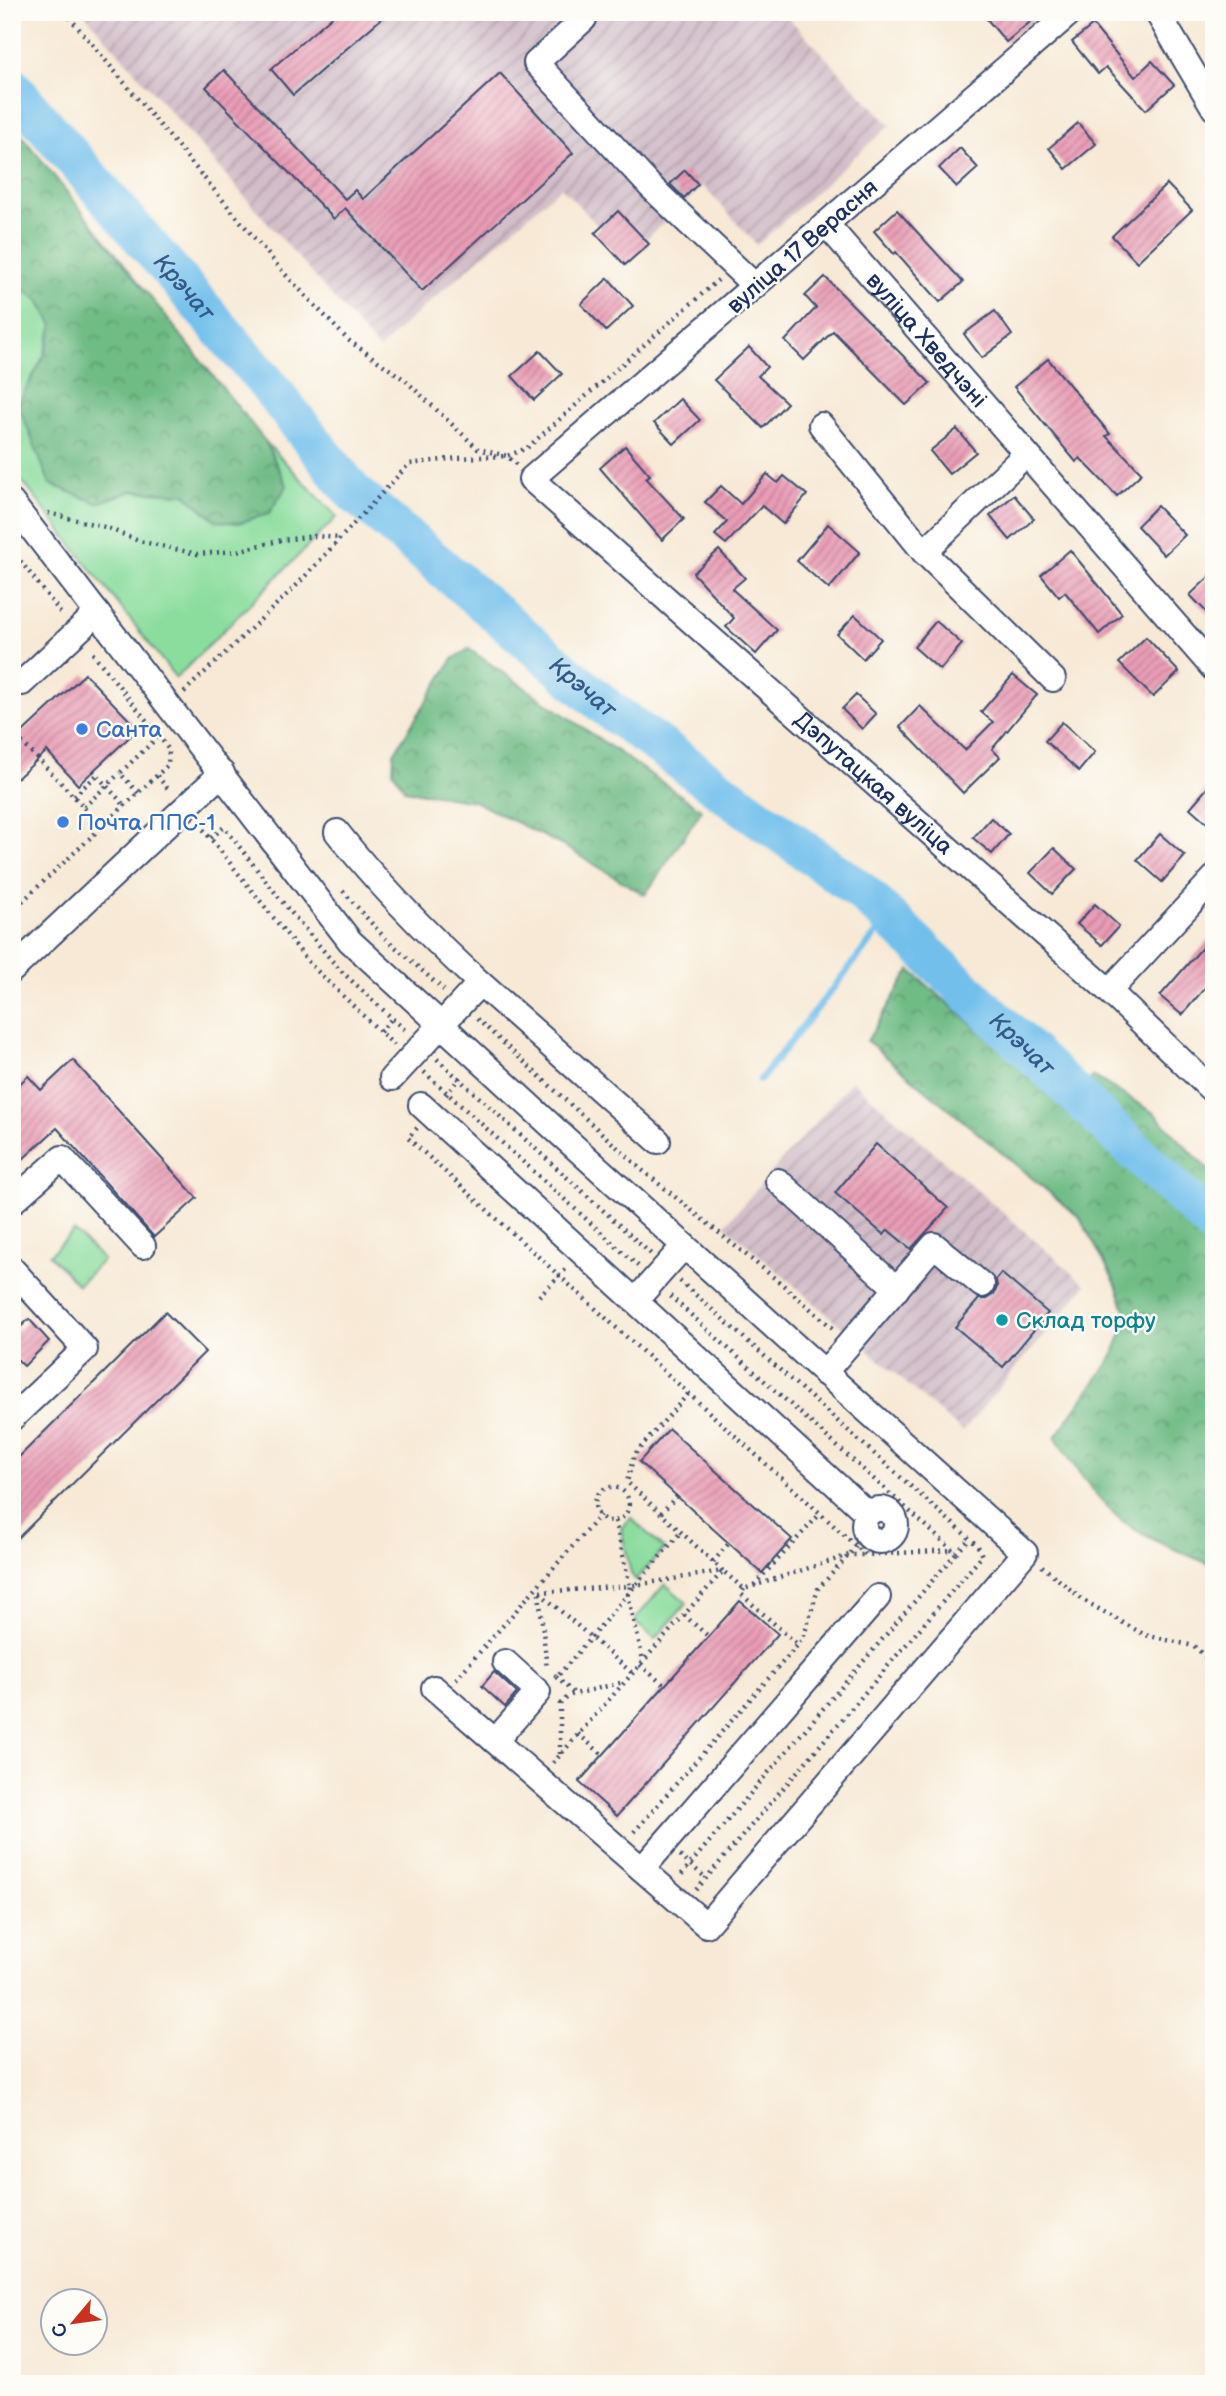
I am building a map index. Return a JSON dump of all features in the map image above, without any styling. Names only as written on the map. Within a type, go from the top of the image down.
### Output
[{"type":"street","points":[[579,12],[584,19],[536,63],[650,186],[755,286]]},
{"type":"street","name":"вуліца 17 Верасня","points":[[531,479],[1071,12]]},
{"type":"street","points":[[1157,12],[1214,108]]},
{"type":"street","name":"вуліца Хведчэні","points":[[827,225],[1214,669]]},
{"type":"street","points":[[821,425],[923,552],[1053,679]]},
{"type":"street","points":[[923,552],[1026,454]]},
{"type":"street","name":"Дэпутацкая вуліца","points":[[531,479],[1109,991],[1214,1093]]},
{"type":"street","points":[[18,511],[350,941],[1025,1553],[706,1925],[438,1691]]},
{"type":"street","points":[[22,683],[97,613]]},
{"type":"street","points":[[12,970],[222,773]]},
{"type":"street","points":[[337,832],[366,870],[411,918],[658,1141]]},
{"type":"street","points":[[1109,991],[1214,878]]},
{"type":"street","points":[[393,1078],[480,983]]},
{"type":"street","points":[[426,1109],[868,1514]]},
{"type":"street","points":[[12,1202],[62,1158],[143,1246]]},
{"type":"street","points":[[778,1181],[897,1289]]},
{"type":"street","points":[[636,1300],[684,1245]]},
{"type":"street","points":[[824,1373],[934,1245],[982,1284]]},
{"type":"street","points":[[12,1269],[85,1349],[12,1418]]},
{"type":"street","points":[[642,1869],[878,1597]]},
{"type":"street","points":[[495,1741],[538,1692],[505,1662]]},
{"type":"path","points":[[65,12],[283,272],[348,340],[405,380],[478,449],[507,456],[531,479]]},
{"type":"path","points":[[12,911],[168,765],[169,750],[151,724],[298,584],[409,464],[507,456],[527,448],[734,266]]},
{"type":"path","points":[[18,511],[43,511],[105,527],[139,541],[197,554],[237,551],[282,540],[315,536],[339,538]]},
{"type":"path","points":[[12,732],[84,807],[95,835]]},
{"type":"path","points":[[84,807],[159,736]]},
{"type":"path","points":[[74,796],[95,773],[125,806]]},
{"type":"path","points":[[120,773],[138,793]]},
{"type":"path","points":[[157,776],[211,838],[311,965],[410,1060],[955,1551]]},
{"type":"path","points":[[211,838],[224,827]]},
{"type":"path","points":[[342,889],[383,936],[642,1170],[783,1285],[850,1344]]},
{"type":"path","points":[[426,1109],[408,1138],[866,1555]]},
{"type":"path","points":[[622,1490],[627,1482],[634,1455],[688,1394]]},
{"type":"path","points":[[627,1482],[744,1589]]},
{"type":"path","points":[[610,1488],[622,1490],[627,1495],[629,1508],[622,1519],[609,1521],[600,1515],[596,1507],[598,1494],[610,1488]]},
{"type":"path","points":[[661,1513],[677,1496]]},
{"type":"path","points":[[753,1586],[820,1514]]},
{"type":"path","points":[[438,1691],[537,1591],[600,1515]]},
{"type":"path","points":[[615,1521],[633,1586]]},
{"type":"path","points":[[549,1686],[681,1532]]},
{"type":"path","points":[[667,1891],[955,1551],[970,1539]]},
{"type":"path","points":[[713,1562],[729,1543]]},
{"type":"path","points":[[619,1849],[803,1639],[818,1589],[857,1546]]},
{"type":"path","points":[[798,1645],[741,1594],[744,1589],[849,1555],[955,1551]]},
{"type":"path","points":[[1025,1553],[1083,1600],[1144,1635],[1194,1646],[1214,1665]]},
{"type":"path","points":[[537,1591],[633,1586],[723,1571]]},
{"type":"path","points":[[546,1770],[723,1571]]},
{"type":"path","points":[[537,1591],[632,1673]]},
{"type":"path","points":[[537,1591],[546,1667],[575,1694]]},
{"type":"path","points":[[628,1594],[642,1663],[664,1685]]},
{"type":"path","points":[[684,1615],[708,1636]]},
{"type":"path","points":[[560,1704],[569,1696],[625,1681]]},
{"type":"path","points":[[578,1734],[603,1755]]},
{"type":"shaded area","points":[[83,12],[783,12],[890,125],[757,245],[703,186],[645,240],[618,211],[600,228],[561,187],[401,327],[379,350]]},
{"type":"shaded area","points":[[852,1081],[1086,1285],[962,1432],[725,1225]]},
{"type":"green space","points":[[12,123],[265,441],[287,486],[269,513],[239,523],[217,521],[185,494],[132,491],[97,503],[50,484],[18,404],[44,356],[53,325],[39,300],[12,282]]},
{"type":"green space","points":[[12,282],[39,300],[53,325],[44,356],[18,404],[97,503],[132,491],[185,494],[217,521],[287,486],[265,441],[337,517],[176,678],[12,468]]},
{"type":"green space","points":[[469,649],[702,810],[645,895],[567,848],[474,801],[405,790],[393,771],[394,753],[453,659]]},
{"type":"green space","points":[[910,970],[1065,1105],[1093,1076],[1154,1113],[1214,1176],[1214,1566],[1152,1539],[1120,1519],[1093,1491],[1055,1437],[1112,1358],[1128,1318],[1115,1282],[1080,1218],[867,1041]]},
{"type":"green space","points":[[74,1231],[103,1260],[78,1285],[49,1255]]},
{"type":"green space","points":[[631,1518],[664,1549],[636,1580],[631,1574],[621,1528]]},
{"type":"green space","points":[[665,1584],[687,1603],[655,1639],[636,1623],[636,1618]]},
{"type":"building","points":[[337,12],[389,12],[293,95],[271,69]]},
{"type":"building","points":[[981,12],[1042,12],[1006,42]]},
{"type":"building","points":[[1093,25],[1135,77],[1152,61],[1174,85],[1146,110],[1106,67],[1098,74],[1072,42]]},
{"type":"building","points":[[224,70],[345,199],[355,190],[363,199],[500,73],[573,153],[422,291],[345,208],[334,219],[206,87]]},
{"type":"building","points":[[1078,123],[1096,144],[1066,169],[1049,148]]},
{"type":"building","points":[[960,148],[978,168],[957,187],[939,168]]},
{"type":"building","points":[[685,170],[698,184],[684,198],[670,184]]},
{"type":"building","points":[[1167,184],[1192,210],[1137,262],[1112,236]]},
{"type":"building","points":[[897,210],[963,282],[940,302],[874,231]]},
{"type":"building","points":[[618,211],[649,244],[625,265],[595,233]]},
{"type":"building","points":[[825,277],[930,383],[906,405],[833,331],[804,360],[785,341],[816,308],[805,296]]},
{"type":"building","points":[[608,278],[633,306],[606,331],[581,304]]},
{"type":"building","points":[[995,311],[1012,335],[982,358],[964,334]]},
{"type":"building","points":[[749,347],[767,367],[758,376],[787,403],[763,428],[714,380]]},
{"type":"building","points":[[540,351],[562,374],[534,400],[512,376]]},
{"type":"building","points":[[1048,359],[1110,434],[1106,436],[1142,473],[1117,496],[1080,458],[1076,462],[1014,387]]},
{"type":"building","points":[[680,399],[700,420],[674,444],[654,423]]},
{"type":"building","points":[[957,429],[976,452],[949,474],[930,451]]},
{"type":"building","points":[[625,446],[650,475],[646,478],[684,519],[662,540],[600,468]]},
{"type":"building","points":[[767,474],[778,483],[784,476],[807,495],[783,524],[762,506],[726,544],[715,535],[727,522],[705,502],[721,486],[741,504]]},
{"type":"building","points":[[1014,495],[1034,519],[1010,540],[990,516]]},
{"type":"building","points":[[1157,506],[1185,535],[1164,555],[1137,526]]},
{"type":"building","points":[[828,524],[860,552],[829,589],[797,561]]},
{"type":"building","points":[[719,550],[745,578],[732,589],[777,630],[756,654],[726,627],[734,618],[693,573]]},
{"type":"building","points":[[1070,550],[1122,614],[1099,634],[1065,592],[1059,597],[1041,575]]},
{"type":"building","points":[[1214,572],[1214,620],[1190,595]]},
{"type":"building","points":[[855,615],[881,639],[863,659],[837,634]]},
{"type":"building","points":[[936,621],[962,644],[940,670],[914,647]]},
{"type":"building","points":[[1146,637],[1179,672],[1153,697],[1119,663]]},
{"type":"building","name":"Санта","points":[[85,674],[138,729],[78,785],[47,751],[12,783],[12,742]]},
{"type":"building","points":[[1013,675],[1037,695],[992,749],[1000,757],[963,793],[900,727],[920,706],[965,750],[993,722],[981,712]]},
{"type":"building","points":[[856,695],[876,714],[862,729],[842,709]]},
{"type":"building","points":[[1062,722],[1095,752],[1079,771],[1045,741]]},
{"type":"building","points":[[1214,780],[1214,829],[1190,808]]},
{"type":"building","points":[[991,818],[1009,834],[992,854],[973,838]]},
{"type":"building","points":[[1160,834],[1185,856],[1162,882],[1137,860]]},
{"type":"building","points":[[1054,848],[1076,869],[1052,894],[1030,873]]},
{"type":"building","points":[[1095,904],[1119,926],[1102,945],[1077,924]]},
{"type":"building","points":[[1214,934],[1214,977],[1182,1015],[1160,996]]},
{"type":"building","points":[[73,1060],[197,1198],[154,1237],[57,1128],[12,1169],[12,1091],[28,1076],[41,1090]]},
{"type":"building","points":[[876,1144],[948,1208],[911,1249],[888,1230],[884,1235],[835,1193]]},
{"type":"building","name":"Склад торфу","points":[[1001,1273],[1048,1313],[1003,1367],[955,1327],[979,1299],[986,1299],[994,1294],[996,1279]]},
{"type":"building","points":[[165,1312],[205,1352],[12,1544],[12,1464]]},
{"type":"building","points":[[29,1319],[49,1341],[24,1366],[12,1354],[12,1335]]},
{"type":"building","points":[[669,1429],[792,1539],[762,1573],[639,1462]]},
{"type":"building","points":[[740,1601],[778,1634],[617,1816],[579,1782]]},
{"type":"building","points":[[494,1672],[517,1693],[505,1707],[482,1686]]},
{"type":"waterway","name":"Крэчат","points":[[12,87],[260,375],[353,492],[611,711],[861,891],[1214,1226]]},
{"type":"waterway","points":[[760,1080],[889,918]]},
{"type":"place","name":"Санта","points":[[82,729]]},
{"type":"place","name":"Почта ППС-1","points":[[63,822]]},
{"type":"place","name":"Склад торфу","points":[[1002,1320]]}]
